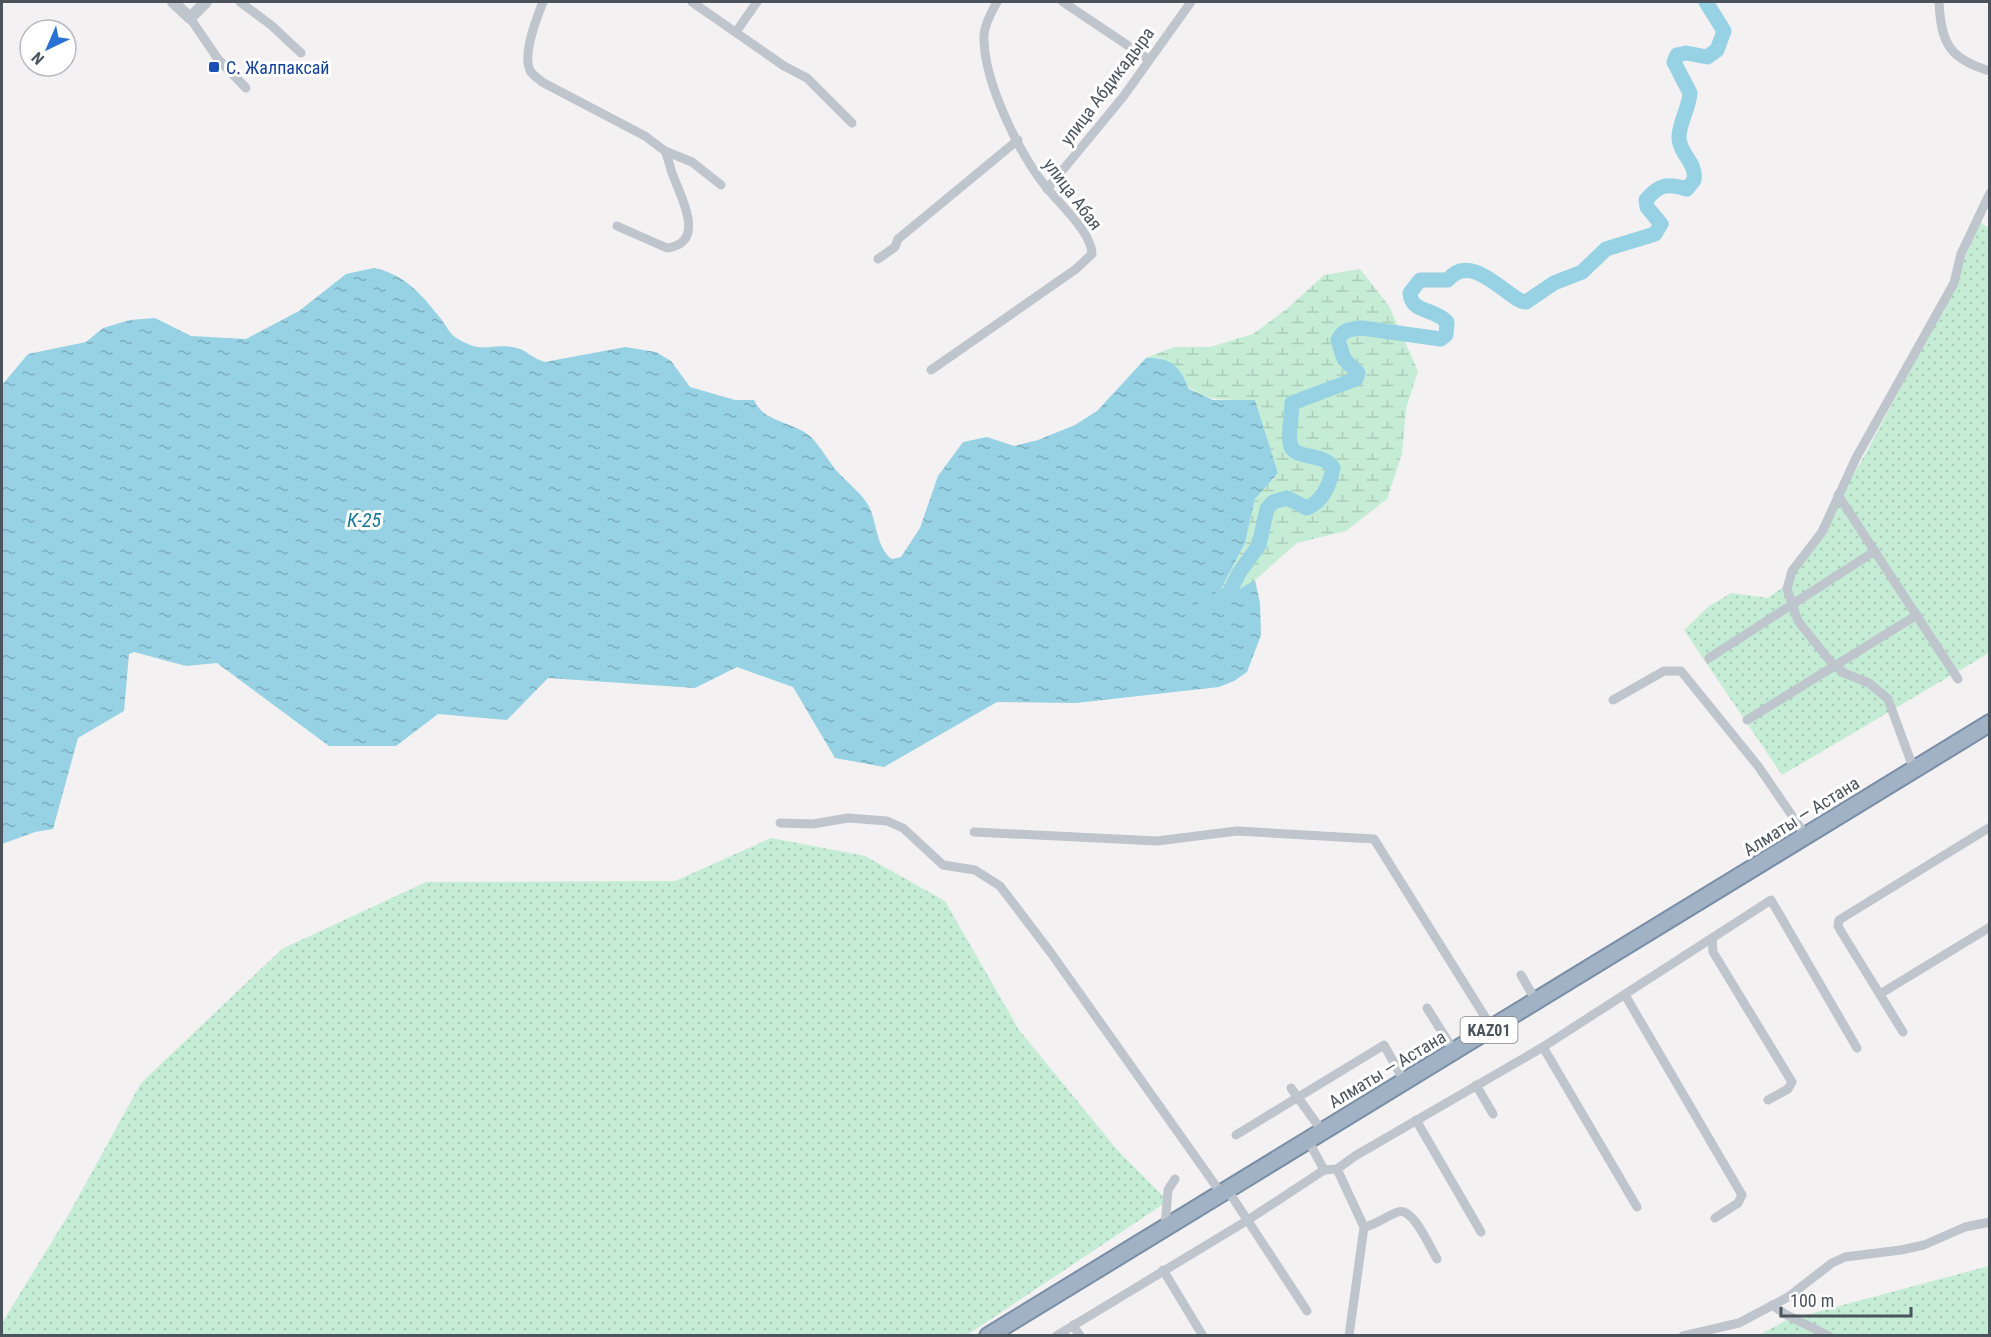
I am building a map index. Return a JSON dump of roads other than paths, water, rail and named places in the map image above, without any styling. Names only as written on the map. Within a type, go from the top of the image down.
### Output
[{"type":"highway","name":"Алматы — Астана","points":[[988,1335],[1989,723]]},
{"type":"street","points":[[173,2],[190,18],[218,58],[246,88]]},
{"type":"street","points":[[190,18],[206,2]]},
{"type":"street","points":[[240,2],[271,25],[301,53]]},
{"type":"street","points":[[543,2],[529,51],[528,64],[531,72],[542,82],[645,136],[665,151],[692,162],[721,185]]},
{"type":"street","points":[[692,2],[784,66],[807,78],[852,123]]},
{"type":"street","points":[[736,32],[757,2]]},
{"type":"street","name":"улица Абая","points":[[931,370],[1089,259],[1092,248],[1088,238],[1035,173],[1004,112],[985,53],[986,27],[997,2]]},
{"type":"street","points":[[1063,2],[1148,59]]},
{"type":"street","name":"улица Абдикадыра","points":[[1047,189],[1123,97],[1191,2]]},
{"type":"street","points":[[1939,2],[1945,38],[1954,55],[1965,63],[1989,71]]},
{"type":"street","points":[[878,259],[890,253],[898,239],[1018,141]]},
{"type":"street","points":[[617,226],[667,248],[680,244],[684,238],[689,226],[689,212],[665,151]]},
{"type":"street","points":[[1914,770],[1888,699],[1869,683],[1844,673],[1836,666],[1807,634],[1791,606],[1787,589],[1792,571],[1822,532],[1838,495],[1892,392],[1954,283],[1961,254],[1989,192]]},
{"type":"street","points":[[1838,495],[1958,679]]},
{"type":"street","points":[[1709,658],[1875,551]]},
{"type":"street","points":[[1747,720],[1917,615]]},
{"type":"street","points":[[1613,700],[1664,671],[1681,671],[1758,766],[1806,836]]},
{"type":"street","points":[[780,823],[813,824],[848,818],[887,821],[903,828],[943,865],[975,870],[999,886],[1051,953],[1224,1191],[1248,1220],[1307,1311]]},
{"type":"street","points":[[1903,1032],[1838,926],[1839,920],[1989,827]]},
{"type":"street","points":[[975,832],[1157,841],[1237,831],[1374,839],[1492,1028]]},
{"type":"street","points":[[1056,1335],[1248,1220],[1324,1170],[1337,1169],[1416,1120],[1543,1047],[1649,976],[1712,939],[1771,900],[1857,1048]]},
{"type":"street","points":[[1880,994],[1989,927]]},
{"type":"street","points":[[1712,939],[1713,952],[1792,1082],[1788,1089],[1768,1100]]},
{"type":"street","points":[[1521,975],[1536,1001]]},
{"type":"street","points":[[1625,994],[1742,1195],[1738,1203],[1714,1218]]},
{"type":"street","points":[[1427,1008],[1454,1051]]},
{"type":"street","points":[[1236,1135],[1384,1045],[1404,1081]]},
{"type":"street","points":[[1543,1047],[1637,1207]]},
{"type":"street","points":[[1476,1086],[1493,1114]]},
{"type":"street","points":[[1291,1088],[1322,1131]]},
{"type":"street","points":[[1416,1120],[1481,1232]]},
{"type":"street","points":[[1308,1140],[1324,1170]]},
{"type":"street","points":[[1337,1169],[1364,1227],[1349,1335]]},
{"type":"street","points":[[1165,1227],[1168,1190],[1175,1179]]},
{"type":"street","points":[[1364,1227],[1399,1211],[1406,1212],[1413,1217],[1437,1259]]},
{"type":"street","points":[[1683,1335],[1739,1323],[1773,1305],[1803,1286],[1832,1263],[1845,1257],[1924,1245],[1965,1227],[1989,1222]]},
{"type":"street","points":[[1163,1270],[1203,1335]]},
{"type":"street","points":[[1773,1305],[1785,1314],[1829,1335]]},
{"type":"street","points":[[1073,1324],[1080,1335]]},
{"type":"water","name":"К-25","points":[[374,268],[404,280],[427,302],[453,335],[473,346],[517,348],[545,362],[625,347],[656,352],[671,361],[690,387],[735,400],[754,400],[759,408],[771,418],[803,431],[814,440],[835,469],[868,505],[881,544],[892,559],[901,557],[920,528],[938,476],[963,442],[987,437],[1014,446],[1038,440],[1075,425],[1097,411],[1146,358],[1162,359],[1174,365],[1189,389],[1213,400],[1255,400],[1278,473],[1255,499],[1245,543],[1213,604],[1255,580],[1260,603],[1261,635],[1247,672],[1219,687],[1076,703],[997,702],[884,767],[835,758],[793,687],[737,667],[695,688],[548,678],[507,720],[438,714],[396,746],[329,746],[217,663],[186,666],[134,652],[129,654],[124,711],[78,738],[53,829],[35,832],[2,844],[2,385],[28,354],[86,342],[103,328],[130,320],[155,318],[191,336],[246,339],[299,311],[346,274]]},
{"type":"waterway","points":[[1194,615],[1229,593],[1239,573],[1259,545],[1267,509],[1273,502],[1287,498],[1307,508],[1313,505],[1325,491],[1333,468],[1322,459],[1292,449],[1289,433],[1292,403],[1356,379],[1358,373],[1344,359],[1338,340],[1342,334],[1351,329],[1362,328],[1441,339],[1446,335],[1447,322],[1414,304],[1411,299],[1410,293],[1420,280],[1448,280],[1458,272],[1468,270],[1490,280],[1519,300],[1526,302],[1554,283],[1582,272],[1606,249],[1655,234],[1661,224],[1647,207],[1646,200],[1664,186],[1687,189],[1694,180],[1693,168],[1679,142],[1690,93],[1674,62],[1677,55],[1686,53],[1707,57],[1717,50],[1724,31],[1706,2]]},
{"type":"place","name":"С. Жалпаксай","points":[[214,67]]}]
